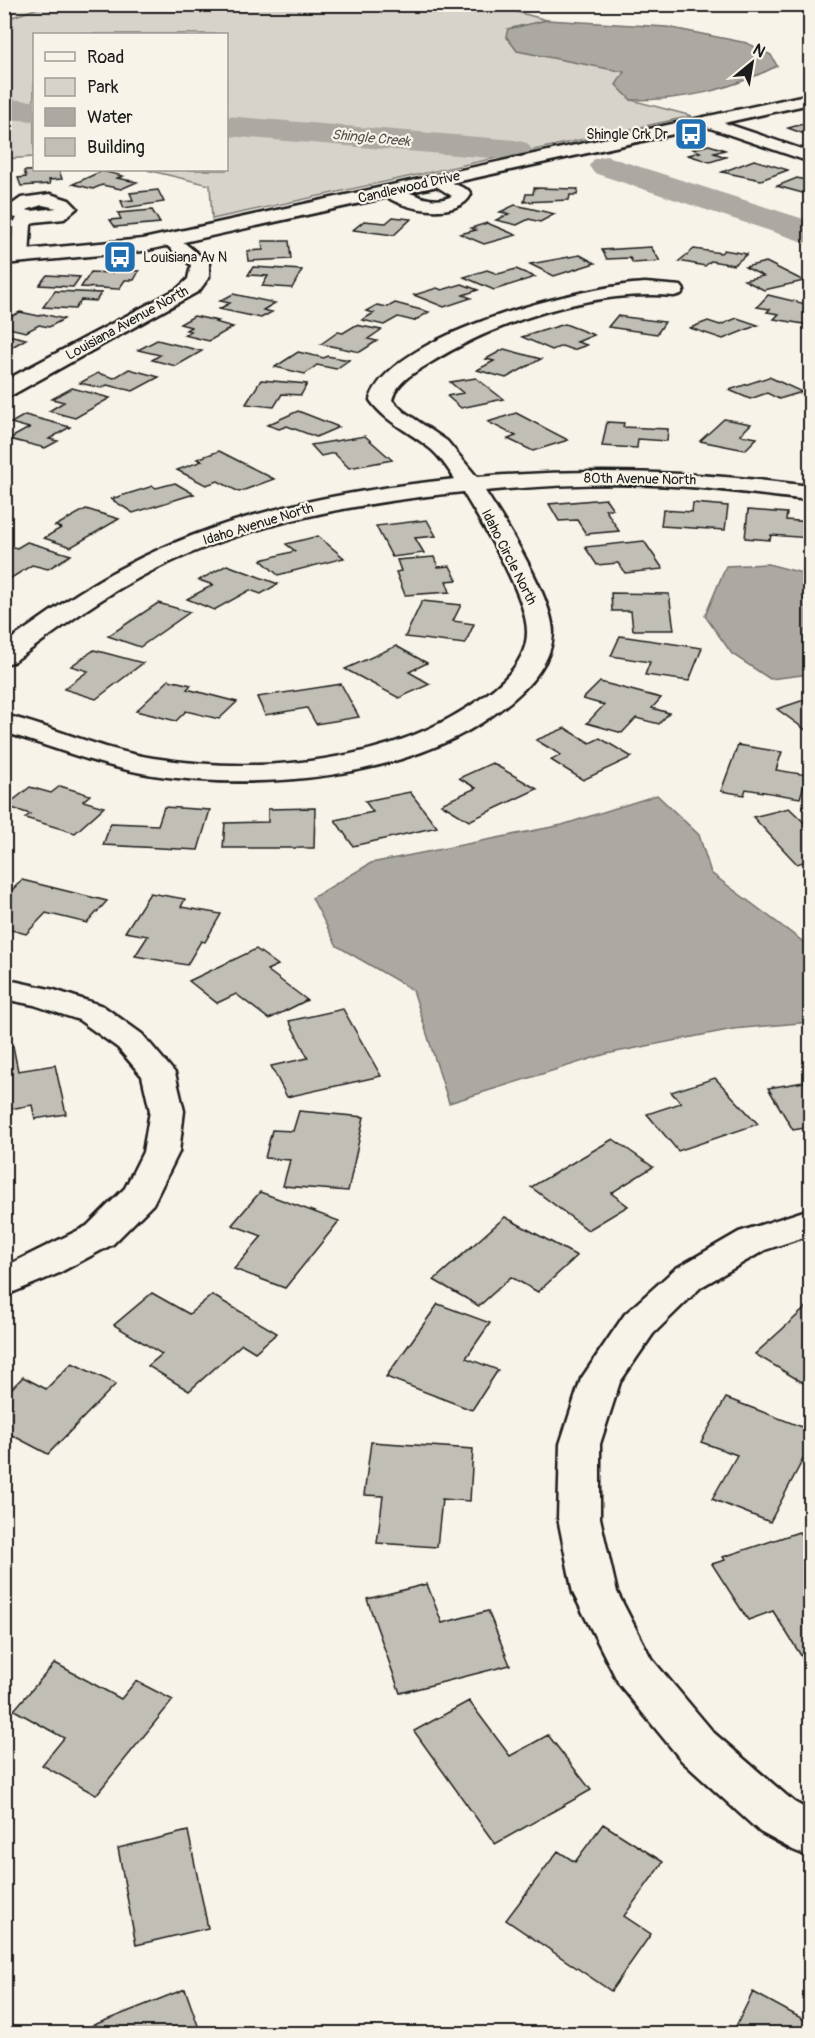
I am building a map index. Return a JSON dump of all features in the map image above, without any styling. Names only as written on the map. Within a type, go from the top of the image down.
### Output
[{"type":"street","name":"Candlewood Drive","points":[[12,257],[98,251],[169,240],[810,99]]},
{"type":"street","points":[[707,122],[810,157]]},
{"type":"street","points":[[390,191],[417,204],[429,206],[442,206],[460,199],[462,194],[437,181]]},
{"type":"street","points":[[12,257],[22,223],[30,217]]},
{"type":"street","name":"Louisiana Avenue North","points":[[4,390],[184,293],[197,283],[201,273],[200,262],[169,240]]},
{"type":"street","name":"Idaho Circle North","points":[[4,723],[153,766],[215,771],[277,771],[341,764],[398,751],[449,731],[490,708],[517,682],[536,654],[540,626],[534,600],[469,485],[447,453],[426,435],[387,411],[381,400],[382,389],[393,379],[453,339],[514,316],[625,289],[650,287],[674,290]]},
{"type":"street","name":"80th Avenue North","points":[[469,485],[577,478],[652,477],[810,493]]},
{"type":"street","name":"Idaho Avenue North","points":[[4,656],[88,598],[136,569],[188,545],[245,524],[307,508],[370,496],[469,485]]},
{"type":"street","points":[[4,989],[42,997],[91,1014],[130,1041],[158,1074],[167,1111],[161,1152],[140,1195],[100,1235],[4,1283]]},
{"type":"street","points":[[810,1222],[752,1242],[688,1278],[639,1324],[601,1379],[580,1444],[579,1518],[595,1593],[635,1671],[698,1748],[777,1816],[810,1835]]},
{"type":"shaded area","points":[[5,4],[49,5],[5,20]]},
{"type":"shaded area","points":[[629,5],[776,5],[705,11]]},
{"type":"green space","points":[[49,4],[490,5],[547,20],[508,29],[578,61],[625,72],[631,100],[692,116],[212,219],[210,185],[151,171],[228,171],[228,33],[33,33],[33,157],[5,159],[4,20]]},
{"type":"water","points":[[547,20],[667,27],[747,43],[771,55],[777,66],[741,82],[706,92],[670,98],[631,100],[616,85],[624,72],[517,51],[506,36],[508,29]]},
{"type":"water","points":[[768,564],[810,575],[810,674],[770,679],[732,654],[705,616],[726,566]]},
{"type":"water","points":[[657,795],[699,835],[711,873],[810,947],[810,1022],[733,1029],[606,1054],[449,1103],[413,990],[337,946],[312,898],[371,863],[562,825]]},
{"type":"building","points":[[810,122],[810,136],[788,128]]},
{"type":"building","points":[[709,145],[725,150],[714,153],[726,157],[710,162],[688,155],[700,152],[693,149]]},
{"type":"building","points":[[754,160],[788,170],[761,180],[722,172]]},
{"type":"building","points":[[24,171],[59,171],[62,179],[49,180],[50,184],[21,186],[18,178],[26,177]]},
{"type":"building","points":[[102,171],[123,176],[117,178],[137,182],[121,189],[102,185],[93,189],[73,184]]},
{"type":"building","points":[[797,178],[810,181],[810,192],[806,194],[777,186]]},
{"type":"building","points":[[534,188],[578,189],[577,195],[570,195],[569,200],[524,202],[526,194],[533,194]]},
{"type":"building","points":[[158,190],[164,202],[124,208],[121,201],[133,200],[130,193]]},
{"type":"building","points":[[515,205],[555,214],[540,222],[529,219],[517,225],[496,220],[509,214],[500,212]]},
{"type":"building","points":[[152,210],[160,223],[115,227],[110,220],[121,219],[118,213]]},
{"type":"building","points":[[393,217],[411,219],[394,235],[353,230],[364,221],[386,223]]},
{"type":"building","points":[[487,223],[516,235],[484,244],[460,234],[476,230],[471,228]]},
{"type":"building","points":[[262,241],[289,241],[291,259],[248,261],[247,251],[263,250]]},
{"type":"building","points":[[651,247],[660,261],[633,263],[630,258],[607,259],[602,250]]},
{"type":"building","points":[[694,249],[721,253],[724,250],[747,254],[734,265],[711,261],[705,266],[679,261]]},
{"type":"building","points":[[580,255],[595,263],[554,276],[530,264]]},
{"type":"building","points":[[766,262],[804,281],[764,290],[744,280],[763,276],[745,267]]},
{"type":"building","points":[[253,267],[302,270],[292,288],[262,286],[268,276],[248,275]]},
{"type":"building","points":[[516,269],[535,277],[494,290],[464,277],[487,270],[498,274]]},
{"type":"building","points":[[114,270],[139,271],[134,280],[125,280],[119,289],[81,287],[91,272],[112,273]]},
{"type":"building","points":[[47,275],[80,277],[73,287],[39,285]]},
{"type":"building","points":[[462,284],[478,290],[463,295],[471,298],[444,307],[414,295],[437,288],[442,290]]},
{"type":"building","points":[[55,291],[101,293],[96,301],[81,300],[75,309],[43,307]]},
{"type":"building","points":[[233,294],[275,303],[263,310],[272,312],[261,318],[219,309],[230,303],[220,301]]},
{"type":"building","points":[[768,295],[810,305],[808,317],[810,317],[810,325],[774,319],[779,314],[767,312],[770,309],[757,307]]},
{"type":"building","points":[[395,303],[429,312],[414,321],[398,317],[384,325],[362,320],[374,313],[366,311],[377,305],[388,307]]},
{"type":"building","points":[[20,312],[64,319],[49,327],[39,325],[26,332],[4,327],[4,320]]},
{"type":"building","points":[[194,316],[233,327],[209,341],[184,335],[191,331],[186,330],[191,327],[180,324]]},
{"type":"building","points":[[617,316],[665,322],[657,334],[608,327]]},
{"type":"building","points":[[737,318],[758,325],[723,339],[690,328],[708,321],[720,325]]},
{"type":"building","points":[[565,324],[594,335],[577,342],[587,345],[573,350],[562,346],[552,350],[522,337]]},
{"type":"building","points":[[356,325],[381,330],[368,339],[377,341],[360,352],[321,344],[338,332],[343,333]]},
{"type":"building","points":[[4,334],[26,339],[12,347],[4,345]]},
{"type":"building","points":[[157,340],[202,351],[176,366],[152,360],[160,355],[138,350]]},
{"type":"building","points":[[504,349],[541,359],[506,378],[477,370],[494,361],[486,359]]},
{"type":"building","points":[[298,352],[324,358],[327,356],[349,360],[336,369],[317,365],[305,374],[275,367]]},
{"type":"building","points":[[129,369],[159,377],[133,391],[107,385],[101,388],[80,383],[98,373],[114,378]]},
{"type":"building","points":[[769,377],[802,392],[779,399],[767,393],[750,399],[729,390]]},
{"type":"building","points":[[476,378],[503,399],[461,408],[447,396],[463,393],[450,382]]},
{"type":"building","points":[[261,380],[307,384],[301,395],[282,394],[274,407],[246,404]]},
{"type":"building","points":[[72,388],[110,398],[75,418],[49,411],[64,402],[52,399]]},
{"type":"building","points":[[298,411],[339,427],[316,437],[287,426],[279,429],[267,425]]},
{"type":"building","points":[[516,413],[568,440],[533,451],[508,439],[516,436],[488,422]]},
{"type":"building","points":[[25,415],[70,427],[49,439],[58,441],[45,448],[9,439],[29,428],[11,423]]},
{"type":"building","points":[[724,419],[751,424],[740,435],[757,438],[745,450],[700,441]]},
{"type":"building","points":[[607,422],[624,423],[623,427],[668,429],[667,441],[638,439],[637,448],[602,446]]},
{"type":"building","points":[[365,436],[392,460],[349,468],[334,453],[321,456],[311,445]]},
{"type":"building","points":[[219,451],[274,479],[239,492],[218,481],[206,485],[177,470],[202,461],[197,459]]},
{"type":"building","points":[[175,483],[194,494],[133,513],[111,499],[153,486],[156,488]]},
{"type":"building","points":[[606,499],[613,509],[605,509],[619,531],[586,534],[577,520],[559,521],[549,504]]},
{"type":"building","points":[[693,503],[728,506],[725,530],[661,526],[663,510],[692,512]]},
{"type":"building","points":[[86,509],[119,519],[71,547],[44,538],[61,528],[55,526]]},
{"type":"building","points":[[748,510],[787,513],[786,520],[810,522],[810,538],[771,535],[770,540],[745,538]]},
{"type":"building","points":[[427,520],[436,536],[415,538],[424,553],[392,557],[376,526]]},
{"type":"building","points":[[318,536],[344,558],[278,575],[261,560],[295,551],[286,544]]},
{"type":"building","points":[[644,541],[663,569],[625,573],[618,563],[597,565],[585,547]]},
{"type":"building","points":[[27,542],[71,555],[48,569],[32,565],[8,580],[4,578],[4,545],[17,548]]},
{"type":"building","points":[[434,557],[438,567],[450,566],[457,580],[446,581],[450,592],[405,595],[396,572],[401,571],[397,560]]},
{"type":"building","points":[[227,565],[278,584],[261,594],[250,590],[214,610],[187,599],[213,585],[199,580]]},
{"type":"building","points":[[611,593],[669,594],[674,630],[633,630],[631,611],[612,611]]},
{"type":"building","points":[[422,601],[461,605],[453,621],[474,624],[465,644],[405,637]]},
{"type":"building","points":[[158,603],[190,612],[140,647],[108,636]]},
{"type":"building","points":[[620,636],[702,648],[689,681],[645,675],[650,662],[611,656]]},
{"type":"building","points":[[396,646],[427,663],[409,672],[430,684],[399,698],[345,669]]},
{"type":"building","points":[[94,650],[143,663],[96,699],[64,689],[88,671],[71,666]]},
{"type":"building","points":[[169,680],[191,685],[187,689],[237,702],[219,719],[186,711],[176,721],[136,711]]},
{"type":"building","points":[[600,682],[661,698],[652,708],[669,713],[659,724],[636,718],[622,733],[587,723],[604,705],[583,699]]},
{"type":"building","points":[[341,684],[359,717],[316,724],[307,708],[265,715],[257,697]]},
{"type":"building","points":[[810,698],[810,733],[777,709]]},
{"type":"building","points":[[565,728],[590,743],[600,738],[632,757],[583,780],[551,760],[561,755],[536,740]]},
{"type":"building","points":[[738,745],[782,752],[776,770],[807,775],[800,798],[746,789],[744,795],[721,791]]},
{"type":"building","points":[[492,763],[537,789],[469,821],[441,804],[476,788],[459,778]]},
{"type":"building","points":[[60,786],[90,795],[83,801],[104,807],[75,833],[25,818],[30,814],[6,806],[30,787],[51,793]]},
{"type":"building","points":[[410,792],[437,827],[353,846],[335,820],[373,812],[365,801]]},
{"type":"building","points":[[164,807],[210,810],[198,850],[103,845],[111,823],[158,825]]},
{"type":"building","points":[[315,808],[314,848],[223,848],[225,823],[268,822],[268,809]]},
{"type":"building","points":[[789,808],[810,828],[810,860],[797,864],[753,817]]},
{"type":"building","points":[[22,880],[107,901],[87,923],[46,913],[26,934],[4,928],[4,898]]},
{"type":"building","points":[[150,893],[185,899],[181,907],[221,914],[205,942],[201,941],[187,965],[135,956],[148,936],[125,932]]},
{"type":"building","points":[[256,949],[278,965],[267,970],[307,1000],[269,1019],[236,994],[217,1003],[189,981]]},
{"type":"building","points":[[343,1009],[381,1076],[287,1097],[271,1066],[308,1058],[289,1021]]},
{"type":"building","points":[[13,1046],[18,1071],[55,1065],[66,1114],[35,1119],[32,1105],[4,1110],[4,1047]]},
{"type":"building","points":[[715,1078],[758,1124],[678,1151],[647,1114],[681,1103],[671,1092]]},
{"type":"building","points":[[810,1081],[810,1127],[793,1130],[768,1088]]},
{"type":"building","points":[[299,1111],[364,1117],[348,1191],[283,1186],[290,1160],[265,1158],[272,1130],[293,1131]]},
{"type":"building","points":[[613,1139],[653,1167],[611,1193],[628,1206],[588,1230],[531,1187]]},
{"type":"building","points":[[260,1192],[339,1221],[285,1288],[234,1269],[262,1236],[232,1225]]},
{"type":"building","points":[[505,1217],[577,1256],[538,1292],[511,1277],[479,1306],[434,1280]]},
{"type":"building","points":[[152,1293],[189,1314],[212,1295],[277,1333],[255,1352],[242,1344],[189,1391],[148,1366],[162,1354],[114,1325]]},
{"type":"building","points":[[438,1304],[490,1323],[466,1358],[498,1370],[472,1410],[386,1377]]},
{"type":"building","points":[[810,1304],[810,1379],[805,1384],[755,1354]]},
{"type":"building","points":[[72,1363],[116,1384],[48,1454],[4,1431],[4,1396],[23,1377],[46,1389]]},
{"type":"building","points":[[726,1398],[810,1430],[810,1446],[770,1522],[712,1499],[737,1455],[701,1442]]},
{"type":"building","points":[[371,1442],[473,1449],[470,1501],[442,1499],[437,1547],[377,1543],[383,1496],[364,1495]]},
{"type":"building","points":[[799,1532],[810,1548],[810,1660],[805,1662],[773,1611],[748,1620],[712,1564],[725,1560],[723,1557]]},
{"type":"building","points":[[427,1584],[442,1623],[488,1611],[510,1665],[400,1693],[367,1599]]},
{"type":"building","points":[[55,1663],[121,1699],[136,1681],[173,1700],[96,1795],[42,1765],[64,1738],[14,1710]]},
{"type":"building","points":[[469,1701],[510,1756],[548,1735],[591,1790],[495,1844],[414,1731]]},
{"type":"building","points":[[603,1824],[663,1862],[624,1916],[651,1934],[611,1991],[506,1920],[558,1851],[575,1862]]},
{"type":"building","points":[[188,1831],[208,1928],[136,1945],[118,1848]]},
{"type":"building","points":[[185,1989],[201,2034],[71,2034]]},
{"type":"building","points":[[753,1992],[810,2023],[810,2034],[732,2034]]},
{"type":"waterway","name":"Shingle Creek","points":[[4,109],[33,111]]},
{"type":"waterway","name":"Shingle Creek","points":[[228,126],[515,150]]},
{"type":"waterway","name":"Shingle Creek","points":[[606,166],[810,233]]},
{"type":"place","name":"Shingle Crk Dr","points":[[691,134]]},
{"type":"place","name":"Louisiana Av N","points":[[120,257]]}]
